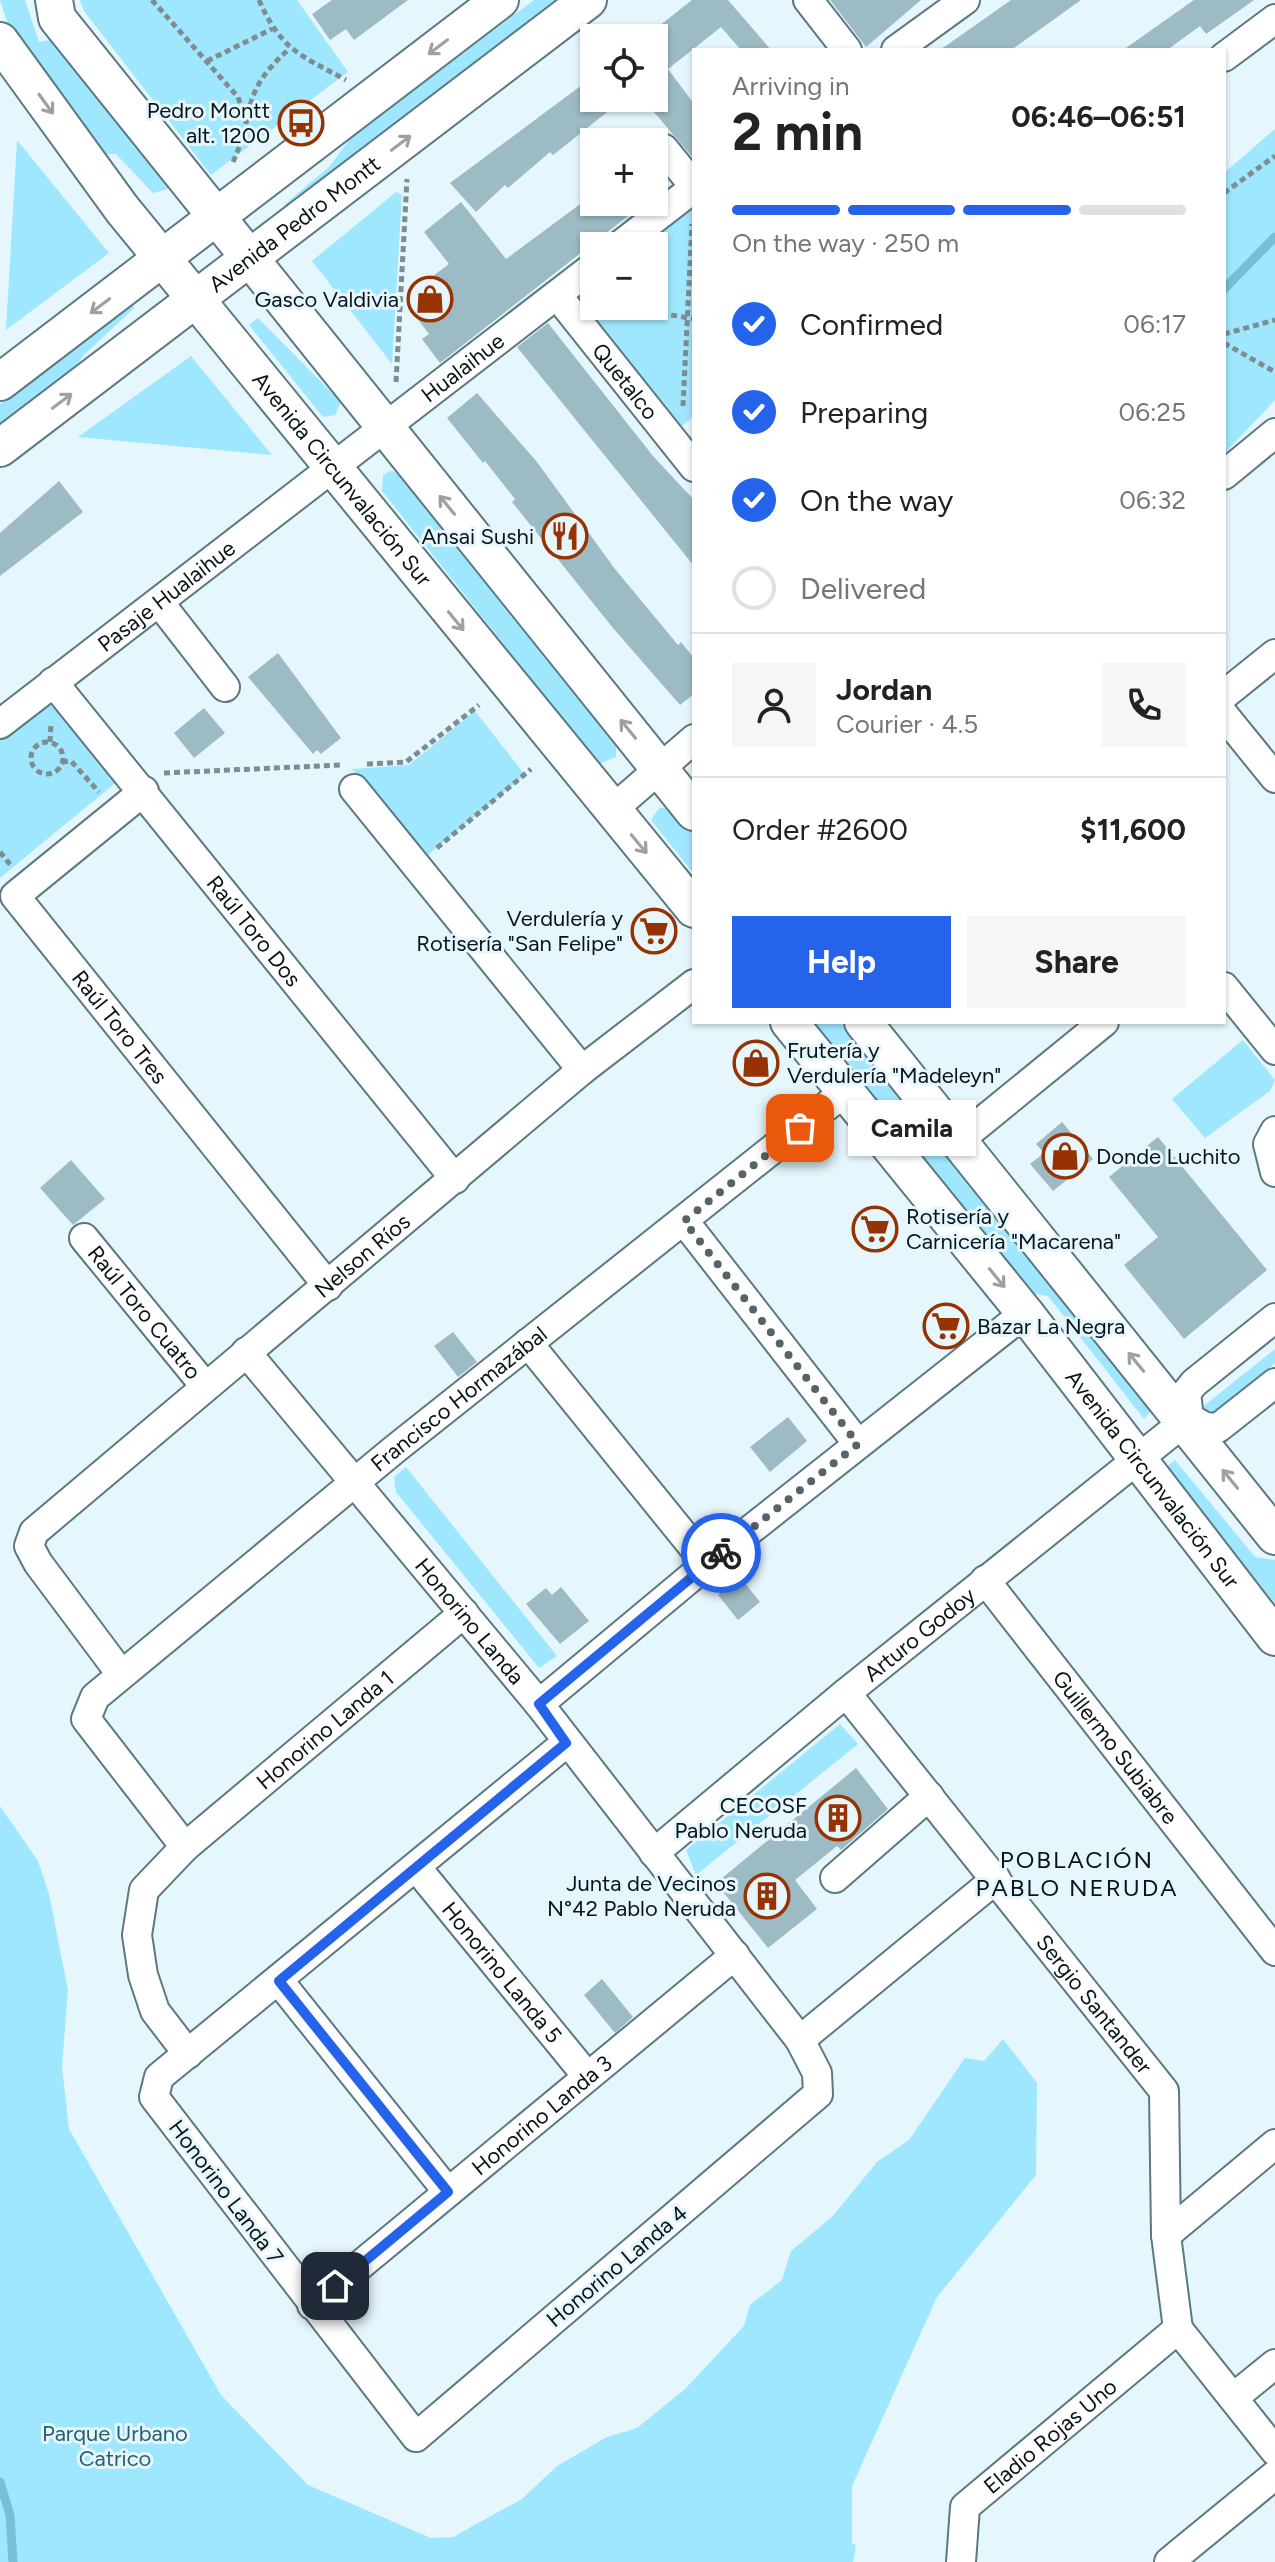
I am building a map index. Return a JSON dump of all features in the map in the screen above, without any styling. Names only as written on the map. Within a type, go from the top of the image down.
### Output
[{"type":"main road","points":[[54,0],[57,18],[692,810]]},
{"type":"main road","points":[[0,382],[500,0]]},
{"type":"main road","name":"Avenida Pedro Montt","points":[[0,448],[588,0]]},
{"type":"main road","name":"Avenida Circunvalación Sur","points":[[0,41],[162,258],[332,470],[692,907]]},
{"type":"main road","name":"Avenida Circunvalación Sur","points":[[791,1024],[1025,1313],[1275,1637]]},
{"type":"main road","points":[[865,1024],[1187,1420],[1275,1536]]},
{"type":"street","points":[[808,0],[845,48]]},
{"type":"street","points":[[899,48],[965,0]]},
{"type":"street","points":[[1226,56],[1275,19]]},
{"type":"street","points":[[668,154],[692,184]]},
{"type":"street","points":[[637,232],[692,189]]},
{"type":"street","name":"Hualaihue","points":[[332,470],[580,277]]},
{"type":"street","name":"Quetalco","points":[[557,295],[689,449]]},
{"type":"street","points":[[1226,473],[1275,433]]},
{"type":"street","name":"Pasaje Hualaihue","points":[[0,724],[332,470]]},
{"type":"street","points":[[159,602],[225,687]]},
{"type":"street","points":[[1226,693],[1275,654]]},
{"type":"street","name":"Raúl Toro Dos","points":[[53,682],[455,1179]]},
{"type":"street","points":[[1226,717],[1275,778]]},
{"type":"street","points":[[611,811],[661,771],[692,741]]},
{"type":"street","points":[[353,773],[416,866],[582,1070]]},
{"type":"street","name":"Raúl Toro Tres","points":[[136,783],[116,814],[15,896],[328,1286]]},
{"type":"street","name":"Nelson Ríos","points":[[121,1674],[38,1563],[29,1546],[34,1532],[582,1070],[692,986]]},
{"type":"street","points":[[1226,989],[1275,1050]]},
{"type":"street","points":[[958,1141],[1102,1024]]},
{"type":"street","name":"Francisco Hormazábal","points":[[185,1847],[86,1719],[95,1697],[528,1343],[847,1090]]},
{"type":"street","points":[[1275,1131],[1268,1144],[1275,1172]]},
{"type":"street","points":[[684,1221],[858,1444]]},
{"type":"street","name":"Raúl Toro Cuatro","points":[[84,1238],[205,1386]]},
{"type":"street","points":[[539,1704],[707,1564],[1025,1313]]},
{"type":"street","points":[[1275,1318],[1194,1383],[1186,1393],[1187,1420],[1218,1428],[1275,1383]]},
{"type":"street","points":[[528,1343],[707,1564]]},
{"type":"street","name":"Honorino Landa","points":[[246,1352],[539,1704],[566,1743],[735,1955],[800,2040],[817,2073],[818,2094]]},
{"type":"street","name":"Arturo Godoy","points":[[654,1853],[985,1580],[1187,1420]]},
{"type":"street","name":"Guillermo Subiabre","points":[[985,1580],[1275,1951]]},
{"type":"street","name":"Honorino Landa 1","points":[[185,1847],[464,1613]]},
{"type":"street","name":"Sergio Santander","points":[[846,1693],[1164,2091],[1166,2235],[1178,2329]]},
{"type":"street","points":[[185,1847],[144,1890],[137,1935],[143,1975],[155,2011],[188,2054],[566,1743]]},
{"type":"street","points":[[835,1878],[929,1796]]},
{"type":"street","name":"Honorino Landa 5","points":[[416,1867],[587,2076]]},
{"type":"street","points":[[800,2040],[996,1879]]},
{"type":"street","name":"Honorino Landa 3","points":[[312,2305],[735,1955]]},
{"type":"street","points":[[279,1981],[448,2192]]},
{"type":"street","name":"Honorino Landa 7","points":[[188,2054],[159,2077],[154,2097],[416,2437]]},
{"type":"street","name":"Honorino Landa 4","points":[[416,2437],[818,2094]]},
{"type":"street","points":[[1166,2235],[1275,2144]]},
{"type":"street","points":[[1178,2329],[1275,2451]]},
{"type":"street","name":"Eladio Rojas Uno","points":[[961,2562],[965,2507],[1178,2329]]},
{"type":"street","points":[[1233,2398],[1275,2364]]},
{"type":"street","points":[[1169,2562],[1275,2475]]},
{"type":"path","points":[[152,0],[238,97],[245,118]]},
{"type":"path","points":[[259,0],[272,29],[289,49],[346,80]]},
{"type":"path","points":[[207,61],[272,29]]},
{"type":"path","points":[[235,159],[252,91],[264,71],[289,49]]},
{"type":"path","points":[[1226,192],[1275,156]]},
{"type":"path","points":[[396,382],[407,179]]},
{"type":"path","points":[[689,449],[692,249]]},
{"type":"path","points":[[668,314],[690,318]]},
{"type":"path","points":[[1226,333],[1275,320]]},
{"type":"path","points":[[1226,344],[1275,372]]},
{"type":"path","points":[[136,783],[353,773],[406,762],[479,705]]},
{"type":"path","points":[[40,743],[55,743],[62,751],[62,762],[57,771],[41,773],[31,760],[32,750],[40,743]]},
{"type":"path","points":[[62,762],[71,761],[116,814]]},
{"type":"path","points":[[416,866],[531,769]]},
{"type":"green space","points":[[0,0],[25,0],[39,42],[56,39],[172,175],[168,189],[153,193],[116,154],[102,154],[14,43]]},
{"type":"green space","points":[[80,0],[297,0],[348,72],[211,175],[84,11]]},
{"type":"green space","points":[[534,0],[567,0],[288,212],[284,205],[330,166],[352,136]]},
{"type":"green space","points":[[1275,129],[1275,400],[1226,452],[1226,171]]},
{"type":"green space","points":[[17,140],[109,253],[6,330]]},
{"type":"green space","points":[[396,192],[402,195],[392,364],[312,261]]},
{"type":"green space","points":[[692,209],[692,418],[682,426],[596,320],[668,320],[668,232],[660,232]]},
{"type":"green space","points":[[128,299],[134,308],[84,355],[57,394],[0,436],[0,404]]},
{"type":"green space","points":[[258,318],[341,402],[335,415],[323,417],[249,325]]},
{"type":"green space","points":[[191,356],[272,455],[78,437]]},
{"type":"green space","points":[[390,471],[399,472],[616,744],[616,757],[599,764],[382,491],[383,475]]},
{"type":"green space","points":[[36,706],[58,706],[119,780],[0,878],[0,736]]},
{"type":"green space","points":[[475,711],[525,775],[421,861],[352,769],[409,765]]},
{"type":"green space","points":[[659,808],[672,808],[692,833],[692,871],[651,820]]},
{"type":"green space","points":[[815,1024],[842,1024],[1152,1410],[1144,1419],[1048,1296],[1030,1293]]},
{"type":"green space","points":[[1243,1040],[1275,1080],[1270,1091],[1205,1138],[1172,1099]]},
{"type":"green space","points":[[1275,1349],[1275,1363],[1207,1418],[1200,1409]]},
{"type":"green space","points":[[1175,1460],[1255,1557],[1275,1560],[1275,1603],[1166,1467]]},
{"type":"green space","points":[[406,1467],[557,1656],[539,1668],[396,1492],[394,1477]]},
{"type":"green space","points":[[840,1724],[858,1744],[696,1875],[686,1850]]},
{"type":"green space","name":"Parque Urbano Catrico","points":[[0,1806],[38,1861],[49,1894],[68,1990],[62,2067],[69,2129],[221,2395],[308,2485],[431,2538],[453,2537],[522,2499],[557,2466],[607,2437],[637,2428],[685,2389],[744,2326],[750,2305],[782,2280],[791,2251],[832,2217],[877,2162],[909,2140],[965,2058],[984,2061],[1003,2039],[1037,2083],[1036,2175],[937,2297],[852,2486],[852,2543],[856,2545],[853,2562],[0,2562]]},
{"type":"building","points":[[332,0],[408,0],[354,40],[346,29],[330,40],[312,14]]},
{"type":"building","points":[[692,0],[728,0],[769,48],[739,48],[721,27],[668,69],[668,24],[662,24]]},
{"type":"building","points":[[830,0],[921,0],[866,47]]},
{"type":"building","points":[[1011,0],[1081,0],[1014,48],[943,48]]},
{"type":"building","points":[[1194,0],[1254,0],[1206,34],[1200,26],[1170,48],[1126,48]]},
{"type":"building","points":[[668,69],[692,101],[692,157],[654,112],[668,112]]},
{"type":"building","points":[[580,86],[580,112],[607,112],[587,128],[580,128],[580,134],[553,155],[550,152],[508,188],[505,185],[476,212],[450,183]]},
{"type":"building","points":[[461,202],[506,259],[580,204],[580,216],[628,216],[608,232],[580,232],[580,254],[440,363],[422,339],[429,334],[409,308],[429,292],[425,282],[449,264],[424,232]]},
{"type":"building","points":[[548,323],[653,456],[692,498],[692,564],[517,347]]},
{"type":"building","points":[[477,393],[537,462],[615,569],[678,645],[681,642],[692,656],[692,696],[680,705],[613,628],[512,502],[515,499],[485,461],[483,463],[447,418]]},
{"type":"building","points":[[59,481],[83,512],[0,576],[0,533]]},
{"type":"building","points":[[278,653],[341,738],[321,754],[317,750],[313,754],[248,677]]},
{"type":"building","points":[[204,708],[225,733],[194,758],[174,733]]},
{"type":"building","name":"Donde Luchito","points":[[1062,1122],[1093,1159],[1053,1191],[1030,1164],[1044,1153],[1036,1144]]},
{"type":"building","points":[[1158,1137],[1267,1270],[1184,1339],[1124,1265],[1158,1237],[1109,1177]]},
{"type":"building","points":[[71,1160],[105,1199],[73,1225],[40,1188]]},
{"type":"building","points":[[453,1332],[477,1362],[458,1377],[434,1346]]},
{"type":"building","points":[[788,1417],[807,1441],[770,1472],[750,1447]]},
{"type":"building","points":[[740,1577],[760,1602],[738,1620],[718,1595]]},
{"type":"building","points":[[561,1587],[589,1621],[560,1644],[526,1604],[546,1588],[552,1595]]},
{"type":"building","points":[[856,1768],[888,1809],[841,1850],[837,1846],[795,1880],[817,1909],[768,1948],[716,1883]]},
{"type":"building","points":[[602,1979],[633,2017],[615,2033],[584,1995]]},
{"type":"waterway","points":[[1226,287],[1275,237]]},
{"type":"waterway","points":[[0,2482],[10,2515],[13,2562]]},
{"type":"way so far","points":[[721,1553],[858,1444],[684,1221],[800,1128]]},
{"type":"place","name":"Pedro Montt alt. 1200","points":[[301,123]]},
{"type":"place","name":"Gasco Valdivia","points":[[430,299]]},
{"type":"place","name":"Ansai Sushi","points":[[565,536]]},
{"type":"place","name":"Verdulería y Rotisería \"San Felipe\"","points":[[654,931]]},
{"type":"place","name":"Frutería y Verdulería \"Madeleyn\"","points":[[756,1063]]},
{"type":"place","name":"Camila","points":[[800,1128]]},
{"type":"place","name":"Donde Luchito","points":[[1065,1156]]},
{"type":"place","name":"Rotisería y Carnicería \"Macarena\"","points":[[875,1229]]},
{"type":"place","name":"Bazar La Negra","points":[[946,1326]]},
{"type":"place","name":"CECOSF Pablo Neruda","points":[[838,1818]]},
{"type":"place","name":"Junta de Vecinos N°42 Pablo Neruda","points":[[767,1896]]},
{"type":"district","name":"POBLACIÓN PABLO NERUDA","points":[[1077,1873]]},
{"type":"route","points":[[335,2286],[448,2192],[279,1981],[566,1743],[539,1704],[721,1553]]}]
